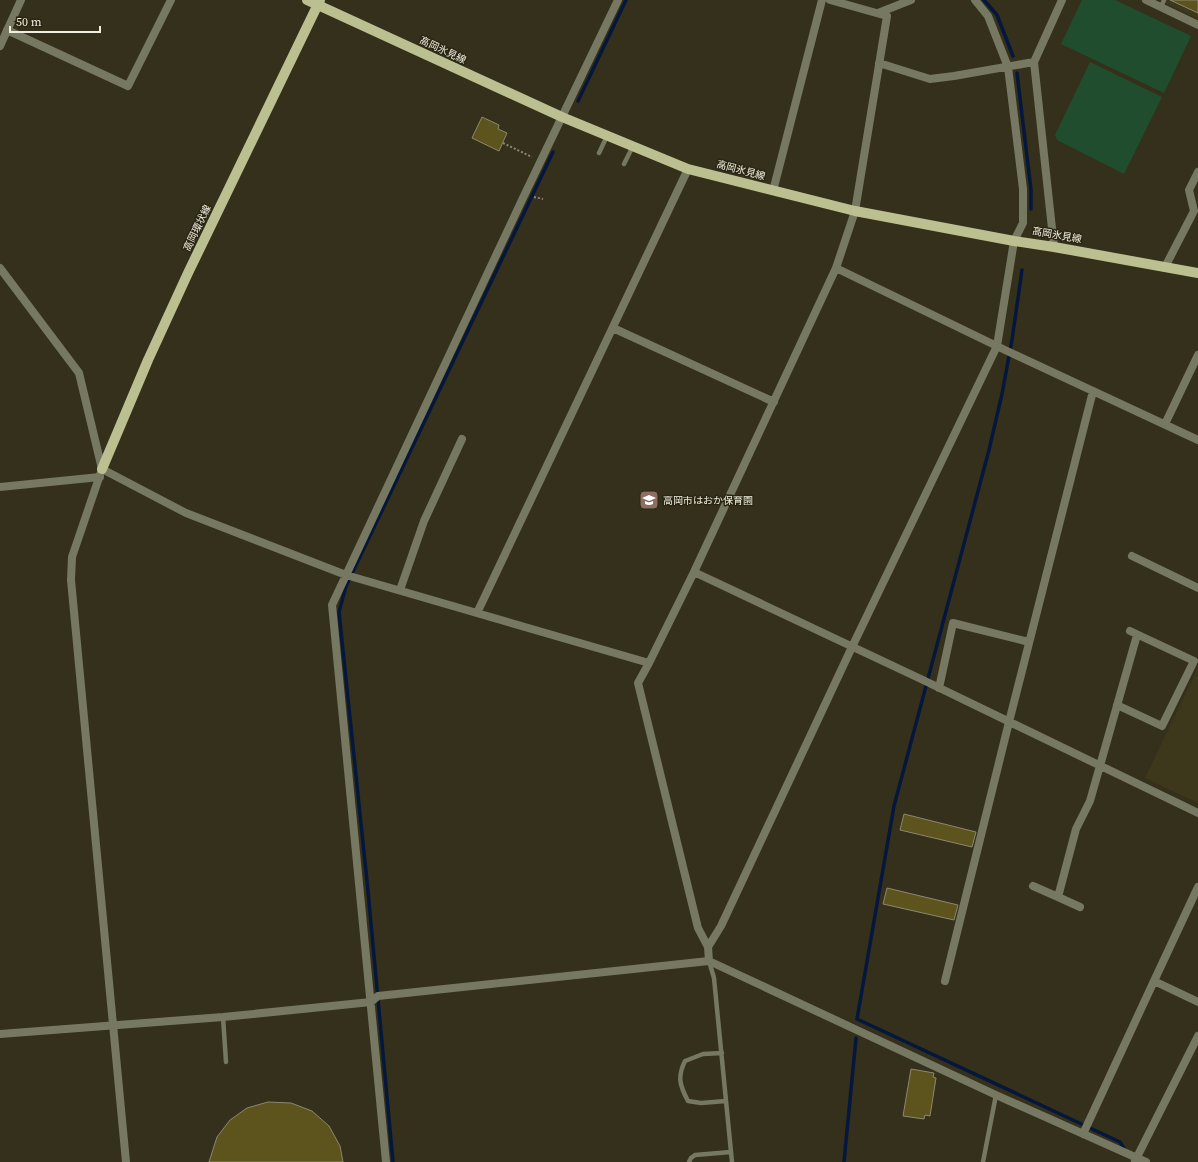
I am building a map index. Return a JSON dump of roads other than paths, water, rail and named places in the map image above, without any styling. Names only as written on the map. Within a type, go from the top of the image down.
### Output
[{"type":"main road","name":"高岡氷見線","points":[[307,0],[319,3],[562,117],[688,169],[855,211],[1014,241],[1198,273]]},
{"type":"main road","name":"高岡環状線","points":[[101,473],[148,360],[188,273],[319,3]]},
{"type":"street","points":[[0,46],[21,0]]},
{"type":"street","points":[[7,30],[128,86],[171,0]]},
{"type":"street","points":[[386,1162],[332,606],[529,179],[541,161],[550,137],[562,117],[618,0]]},
{"type":"street","points":[[773,191],[822,0]]},
{"type":"street","points":[[709,961],[708,947],[698,928],[638,683],[694,572],[836,268],[855,211],[887,16],[830,0]]},
{"type":"street","points":[[878,13],[911,0]]},
{"type":"street","points":[[708,947],[721,926],[852,647],[998,346],[1014,241],[1022,223],[1024,212],[1008,67],[988,16],[975,0]]},
{"type":"street","points":[[1054,247],[1034,62],[1062,0]]},
{"type":"street","points":[[1146,0],[1162,3],[1198,25]]},
{"type":"street","points":[[879,63],[930,79],[1034,62]]},
{"type":"street","points":[[478,613],[688,169]]},
{"type":"street","points":[[1165,267],[1194,211],[1189,190],[1198,172]]},
{"type":"street","points":[[0,268],[79,373],[101,473],[72,557],[71,580],[126,1162]]},
{"type":"street","points":[[836,268],[1005,350],[1198,440]]},
{"type":"street","points":[[613,328],[774,402]]},
{"type":"street","points":[[1165,424],[1198,355]]},
{"type":"street","points":[[945,981],[1093,391]]},
{"type":"street","points":[[400,590],[424,521],[462,439]]},
{"type":"street","points":[[0,486],[101,473],[186,513],[347,575],[649,663]]},
{"type":"street","points":[[1132,556],[1198,588]]},
{"type":"street","points":[[694,572],[1100,764],[1198,813]]},
{"type":"street","points":[[937,687],[953,623],[1029,642]]},
{"type":"street","points":[[1058,897],[1076,829],[1090,801],[1117,705],[1134,633],[1194,661],[1162,726],[1117,705]]},
{"type":"street","points":[[1033,886],[1080,907]]},
{"type":"street","points":[[1083,1134],[1198,887]]},
{"type":"street","points":[[0,1034],[114,1024],[223,1017],[371,1002],[378,996],[394,994],[709,961],[1136,1160],[1146,1162]]},
{"type":"street","points":[[1154,981],[1198,1002]]},
{"type":"street","points":[[1136,1160],[1198,1036]]},
{"type":"lane","points":[[599,153],[607,136]]},
{"type":"lane","points":[[624,164],[633,146]]},
{"type":"lane","points":[[709,961],[714,978],[732,1162]]},
{"type":"lane","points":[[223,1017],[226,1062]]},
{"type":"lane","points":[[722,1053],[704,1054],[685,1061],[679,1076],[682,1090],[688,1101],[701,1103],[726,1101]]},
{"type":"lane","points":[[983,1162],[996,1095]]},
{"type":"lane","points":[[689,1162],[695,1155],[731,1152]]},
{"type":"waterway","points":[[578,101],[626,0]]},
{"type":"waterway","points":[[984,0],[997,15],[1013,56]]},
{"type":"waterway","points":[[1017,73],[1031,190],[1031,209]]},
{"type":"waterway","points":[[393,1162],[368,891],[339,612],[346,586],[553,152]]},
{"type":"waterway","points":[[1022,270],[1012,340],[1002,394],[989,450],[894,806],[857,1019],[1120,1142],[1125,1150]]},
{"type":"waterway","points":[[844,1162],[856,1038]]},
{"type":"place","name":"高岡市はおか保育園","points":[[649,500]]}]
